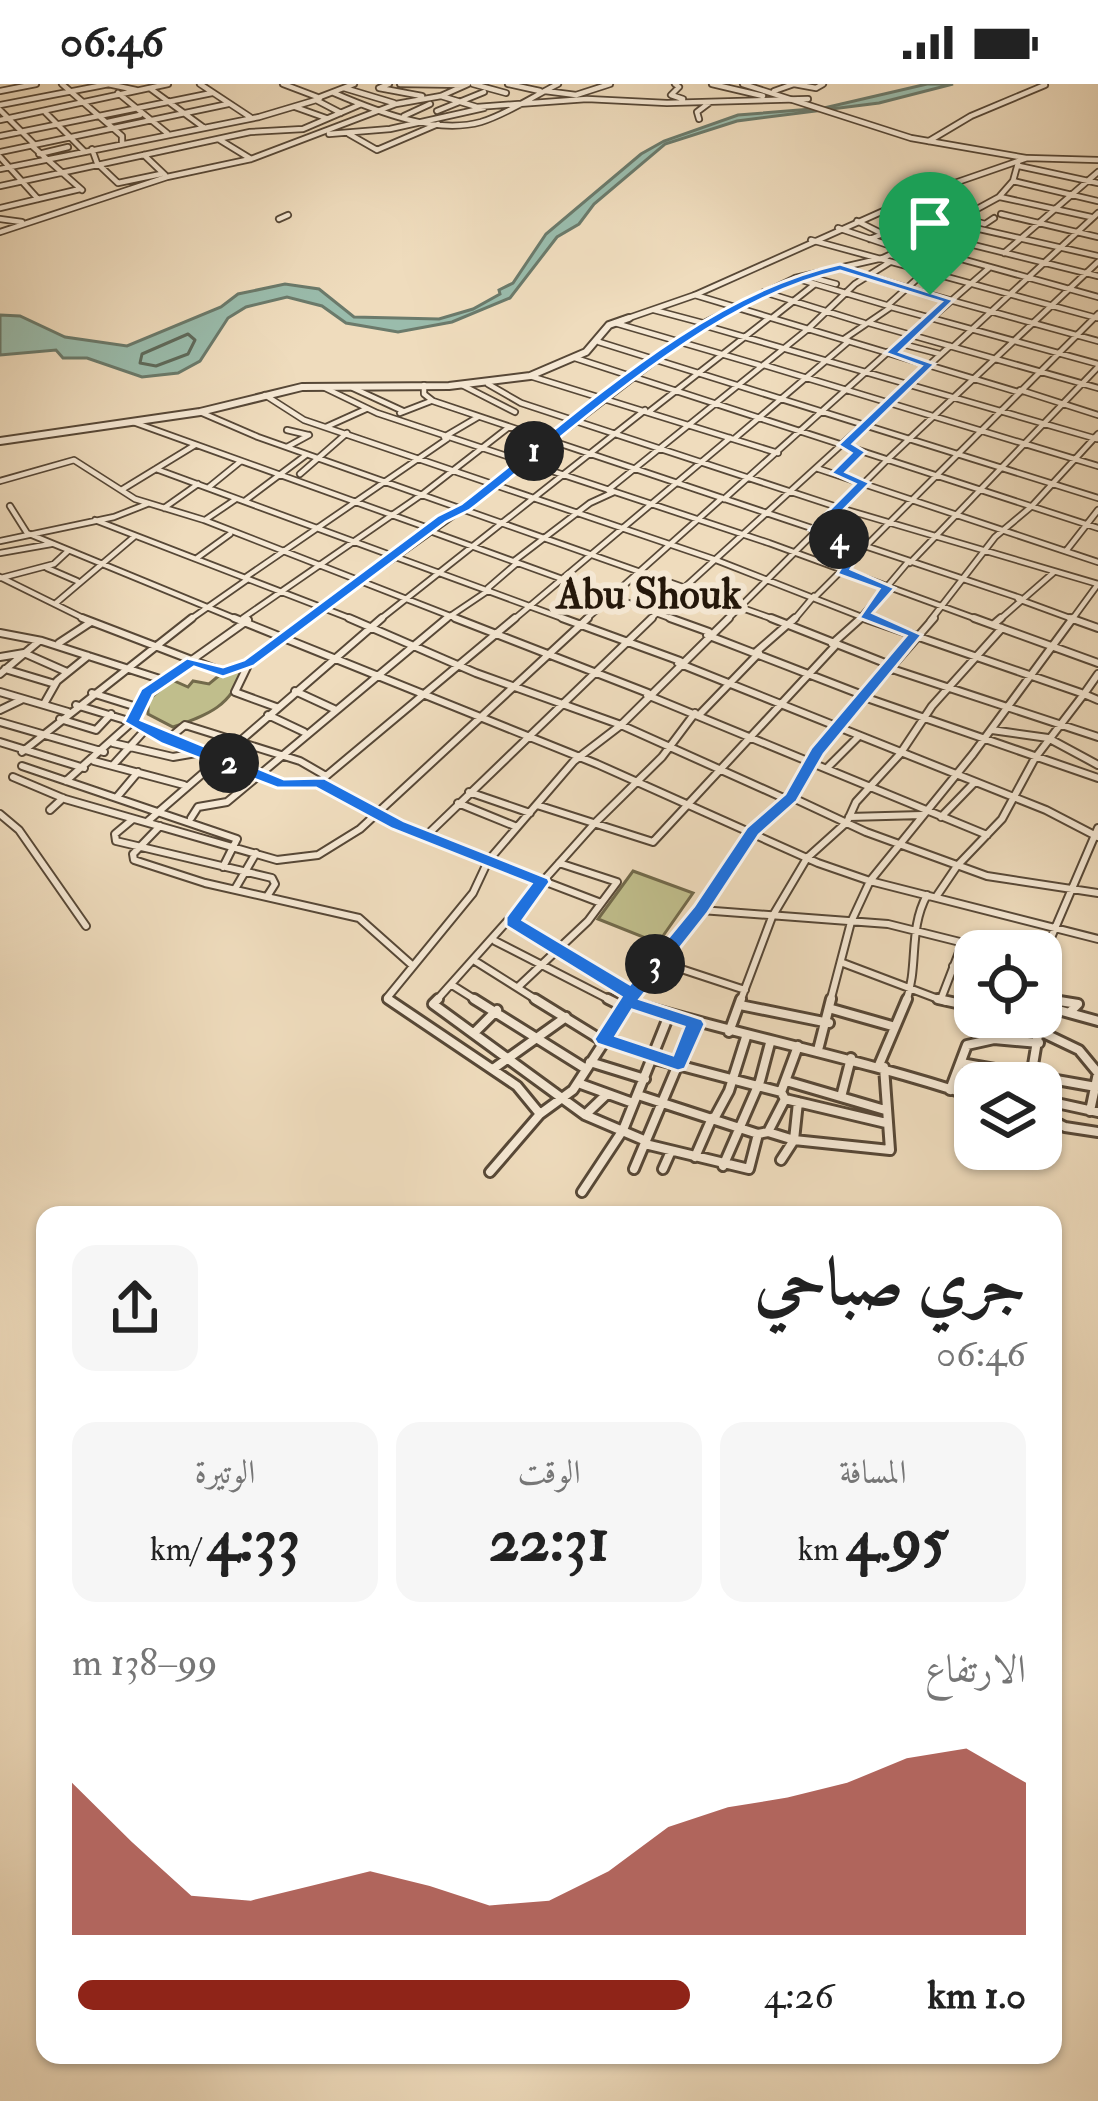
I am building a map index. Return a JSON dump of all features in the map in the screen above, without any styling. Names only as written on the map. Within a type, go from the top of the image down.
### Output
[{"type":"street","points":[[1,88],[36,84]]},
{"type":"street","points":[[62,84],[106,122],[122,143]]},
{"type":"street","points":[[108,84],[150,122],[188,146]]},
{"type":"street","points":[[92,199],[41,156],[0,107],[108,84],[128,90],[154,88],[201,127],[251,159]]},
{"type":"street","points":[[0,120],[168,84]]},
{"type":"street","points":[[202,84],[250,118],[256,132]]},
{"type":"street","points":[[283,84],[341,113]]},
{"type":"street","points":[[324,84],[395,104]]},
{"type":"street","points":[[41,156],[250,118],[354,84]]},
{"type":"street","points":[[382,91],[379,88],[390,84]]},
{"type":"street","points":[[400,84],[469,84],[506,93]]},
{"type":"street","points":[[469,84],[512,106],[578,97],[610,84]]},
{"type":"street","points":[[92,149],[100,166],[118,183],[165,175],[251,159],[395,104],[438,97],[469,84]]},
{"type":"street","points":[[508,84],[578,97],[710,103],[776,95],[794,84],[816,88],[823,84]]},
{"type":"street","points":[[349,134],[377,150],[499,101],[526,84]]},
{"type":"street","points":[[339,90],[351,102],[378,112],[481,122],[558,84]]},
{"type":"street","points":[[675,84],[679,87],[671,95],[692,102]]},
{"type":"street","points":[[712,84],[808,99],[861,124],[929,141],[1027,158],[1095,159]]},
{"type":"street","points":[[746,84],[776,95]]},
{"type":"street","points":[[393,93],[410,85]]},
{"type":"street","points":[[403,116],[416,110],[432,91],[424,85]]},
{"type":"street","points":[[929,141],[971,116],[1045,85]]},
{"type":"street","points":[[437,111],[494,90]]},
{"type":"street","points":[[88,91],[107,96]]},
{"type":"street","points":[[88,91],[97,101]]},
{"type":"street","points":[[351,102],[382,91],[425,100],[454,117]]},
{"type":"street","points":[[0,136],[212,93]]},
{"type":"street","points":[[438,97],[485,106]]},
{"type":"street","points":[[699,119],[696,113],[710,103]]},
{"type":"street","points":[[39,200],[19,182],[0,154],[228,104]]},
{"type":"street","points":[[0,186],[218,139],[298,130],[359,105]]},
{"type":"street","points":[[295,107],[327,119]]},
{"type":"street","points":[[416,110],[441,121]]},
{"type":"street","points":[[44,112],[84,151]]},
{"type":"street","points":[[106,122],[141,115]]},
{"type":"street","points":[[316,137],[424,120]]},
{"type":"street","points":[[370,131],[400,142]]},
{"type":"street","points":[[0,136],[21,148]]},
{"type":"street","points":[[0,169],[68,147],[62,140]]},
{"type":"street","points":[[130,142],[165,175]]},
{"type":"street","points":[[180,149],[190,156]]},
{"type":"street","points":[[0,440],[200,412],[264,394],[346,385],[462,386],[530,376],[574,358],[599,342],[615,323],[694,295],[927,191],[1027,158]]},
{"type":"street","points":[[195,162],[205,168]]},
{"type":"street","points":[[1018,164],[1098,183]]},
{"type":"street","points":[[181,829],[198,807],[224,803],[375,674],[611,491],[866,276],[901,249],[999,196],[1013,182],[1018,164]]},
{"type":"street","points":[[1002,254],[1098,172]]},
{"type":"street","points":[[0,232],[165,175]]},
{"type":"street","points":[[132,180],[141,186]]},
{"type":"street","points":[[124,182],[133,189]]},
{"type":"street","points":[[1013,182],[1098,201]]},
{"type":"street","points":[[1,207],[80,189]]},
{"type":"street","points":[[999,196],[1096,216]]},
{"type":"street","points":[[279,218],[288,215]]},
{"type":"street","points":[[959,217],[985,224],[997,216],[1098,237]]},
{"type":"street","points":[[426,836],[685,587],[1096,216]]},
{"type":"street","points":[[0,219],[30,223]]},
{"type":"street","points":[[857,221],[883,233]]},
{"type":"street","points":[[540,1114],[521,1090],[387,998],[473,893],[488,861],[580,757],[621,724],[708,633],[1098,259],[951,222]]},
{"type":"street","points":[[870,239],[901,227],[1098,276]]},
{"type":"street","points":[[838,228],[901,249]]},
{"type":"street","points":[[812,240],[879,259]]},
{"type":"street","points":[[76,705],[132,722],[282,784],[322,779],[828,359],[956,244]]},
{"type":"street","points":[[911,245],[962,265],[990,267],[1098,297]]},
{"type":"street","points":[[949,279],[977,248]]},
{"type":"street","points":[[1,578],[92,622],[223,672],[249,663],[326,609],[703,324],[805,275],[879,259],[932,266]]},
{"type":"street","points":[[890,259],[968,285],[1097,316]]},
{"type":"street","points":[[1006,271],[1022,259]]},
{"type":"street","points":[[840,267],[1098,341]]},
{"type":"street","points":[[34,754],[10,779],[290,862],[318,854],[379,813],[547,654],[990,267]]},
{"type":"street","points":[[805,275],[836,284]]},
{"type":"street","points":[[537,805],[649,844],[1098,365],[795,278]]},
{"type":"street","points":[[146,822],[213,758],[405,598],[814,284]]},
{"type":"street","points":[[763,292],[1098,388]]},
{"type":"street","points":[[694,295],[1098,415]]},
{"type":"street","points":[[490,1172],[540,1114],[564,1099],[577,1083],[657,961],[700,910],[753,831],[790,799],[836,729],[915,635],[944,608],[986,551],[1097,437],[653,310]]},
{"type":"street","points":[[798,1046],[783,1095],[749,1169],[723,1166],[620,1132],[585,1114],[475,1032],[433,1007],[698,714],[1097,316]]},
{"type":"street","points":[[615,323],[1098,466]]},
{"type":"street","points":[[599,342],[1098,498]]},
{"type":"street","points":[[902,344],[941,355]]},
{"type":"street","points":[[574,358],[1098,528]]},
{"type":"street","points":[[530,376],[778,453]]},
{"type":"street","points":[[488,383],[525,404],[840,508],[1098,584],[870,881],[851,922],[829,1023],[818,1050]]},
{"type":"street","points":[[346,385],[403,412]]},
{"type":"street","points":[[424,385],[424,394],[433,400],[499,424],[1098,628]]},
{"type":"street","points":[[462,386],[515,412]]},
{"type":"street","points":[[323,387],[366,409],[793,552],[1098,663]]},
{"type":"street","points":[[264,394],[292,415],[325,428],[716,560],[1098,700]]},
{"type":"street","points":[[389,417],[433,400]]},
{"type":"street","points":[[22,752],[206,606],[389,481],[495,401]]},
{"type":"street","points":[[499,424],[525,404]]},
{"type":"street","points":[[325,428],[366,409]]},
{"type":"street","points":[[200,412],[287,448],[738,605],[889,667],[1098,737]]},
{"type":"street","points":[[133,422],[660,614],[864,697],[1098,778]]},
{"type":"street","points":[[65,782],[113,743],[132,722],[147,692],[509,427]]},
{"type":"street","points":[[286,430],[309,435],[287,448]]},
{"type":"street","points":[[300,474],[346,433]]},
{"type":"street","points":[[123,489],[196,445]]},
{"type":"street","points":[[838,473],[859,452]]},
{"type":"street","points":[[204,520],[306,454]]},
{"type":"street","points":[[0,481],[74,460],[147,504],[204,520],[450,615],[698,714],[746,739],[873,784],[925,812],[987,835]]},
{"type":"street","points":[[207,488],[241,461]]},
{"type":"street","points":[[816,468],[1098,562]]},
{"type":"street","points":[[156,469],[679,662],[1096,833],[1057,928]]},
{"type":"street","points":[[163,508],[198,484]]},
{"type":"street","points":[[0,541],[147,504]]},
{"type":"street","points":[[10,506],[27,533],[51,544],[580,757],[808,858],[870,881],[1098,939]]},
{"type":"street","points":[[1066,551],[1098,510]]},
{"type":"street","points":[[95,520],[621,724],[957,866],[987,876],[1098,893]]},
{"type":"street","points":[[196,559],[230,533]]},
{"type":"street","points":[[56,603],[135,536]]},
{"type":"street","points":[[0,553],[51,544]]},
{"type":"street","points":[[1,578],[46,567],[68,551]]},
{"type":"street","points":[[46,567],[78,582]]},
{"type":"street","points":[[729,1032],[772,917],[808,858],[848,819],[922,718],[978,659],[1019,599],[1054,572]]},
{"type":"street","points":[[58,644],[92,622]]},
{"type":"street","points":[[0,633],[58,644],[124,671],[163,680]]},
{"type":"street","points":[[2,672],[39,641]]},
{"type":"street","points":[[0,656],[24,653],[67,672]]},
{"type":"street","points":[[44,704],[67,672],[88,656]]},
{"type":"street","points":[[249,663],[235,692],[276,707]]},
{"type":"street","points":[[2,672],[57,685]]},
{"type":"street","points":[[577,1083],[636,1100],[664,1101],[794,1140],[890,1150],[882,1066],[914,972],[910,929],[1015,798],[1035,758],[1098,674]]},
{"type":"street","points":[[295,691],[334,709]]},
{"type":"street","points":[[0,692],[68,712]]},
{"type":"street","points":[[92,693],[140,708]]},
{"type":"street","points":[[0,711],[22,699]]},
{"type":"street","points":[[60,719],[96,730],[111,714]]},
{"type":"street","points":[[268,715],[305,732]]},
{"type":"street","points":[[0,722],[104,752]]},
{"type":"street","points":[[167,740],[185,724],[275,757],[299,761],[379,813],[426,836],[601,903]]},
{"type":"street","points":[[113,765],[146,730]]},
{"type":"street","points":[[990,730],[1053,738],[1098,765]]},
{"type":"street","points":[[828,766],[858,737]]},
{"type":"street","points":[[0,742],[84,768]]},
{"type":"street","points":[[113,743],[173,757],[198,753]]},
{"type":"street","points":[[1075,772],[1084,754]]},
{"type":"street","points":[[93,761],[184,785]]},
{"type":"street","points":[[22,766],[191,818],[237,839],[223,867]]},
{"type":"street","points":[[117,797],[138,772]]},
{"type":"street","points":[[941,817],[975,782]]},
{"type":"street","points":[[470,792],[530,813]]},
{"type":"street","points":[[90,805],[99,793]]},
{"type":"street","points":[[50,810],[63,798]]},
{"type":"street","points":[[458,803],[518,827]]},
{"type":"street","points":[[141,804],[114,838],[275,880],[268,895]]},
{"type":"street","points":[[848,819],[925,812]]},
{"type":"street","points":[[0,814],[19,830],[86,926]]},
{"type":"street","points":[[160,826],[133,854],[134,860],[205,883],[359,918],[388,953],[413,966]]},
{"type":"street","points":[[235,889],[256,853]]},
{"type":"street","points":[[205,883],[206,863]]},
{"type":"street","points":[[518,987],[580,928],[617,881],[559,863]]},
{"type":"street","points":[[700,910],[851,922],[954,940]]},
{"type":"street","points":[[512,922],[556,946],[628,1001]]},
{"type":"street","points":[[495,941],[538,964],[695,1024],[882,1066],[954,1091]]},
{"type":"street","points":[[475,961],[603,1040],[798,1102],[886,1124]]},
{"type":"street","points":[[657,961],[745,990]]},
{"type":"street","points":[[842,963],[954,1002]]},
{"type":"street","points":[[941,999],[953,966]]},
{"type":"street","points":[[452,985],[588,1065],[645,1079]]},
{"type":"street","points":[[740,1005],[829,1023]]},
{"type":"street","points":[[1062,1008],[1098,1021]]},
{"type":"street","points":[[832,1009],[892,1026]]},
{"type":"street","points":[[475,1032],[497,1010]]},
{"type":"street","points":[[582,1192],[602,1170],[670,1015]]},
{"type":"street","points":[[492,1069],[513,1059],[566,1017]]},
{"type":"street","points":[[634,1168],[695,1024]]},
{"type":"street","points":[[695,1157],[732,1081],[746,1037]]},
{"type":"street","points":[[1035,1062],[1040,1038]]},
{"type":"street","points":[[1055,1038],[1079,1050],[1098,1073],[1094,1111],[1062,1104]]},
{"type":"street","points":[[961,1062],[970,1044],[994,1039],[1039,1043]]},
{"type":"street","points":[[723,1166],[742,1127],[770,1042]]},
{"type":"street","points":[[841,1097],[851,1058]]},
{"type":"street","points":[[950,1090],[954,1080]]},
{"type":"street","points":[[786,1081],[885,1110]]},
{"type":"street","points":[[1062,1083],[1096,1088]]},
{"type":"street","points":[[585,1114],[608,1094]]},
{"type":"street","points":[[781,1160],[794,1140],[798,1102]]},
{"type":"street","points":[[1062,1126],[1098,1132]]},
{"type":"street","points":[[663,1169],[671,1151]]},
{"type":"shaded area","points":[[243,669],[232,692],[208,713],[173,727],[148,714],[148,700],[172,680],[188,687],[193,681],[209,684],[221,674]]},
{"type":"shaded area","points":[[633,871],[693,893],[658,943],[598,919]]},
{"type":"water","points":[[927,84],[953,84],[879,103],[737,121],[665,144],[594,204],[579,224],[557,237],[510,298],[452,322],[398,332],[346,323],[322,306],[287,297],[246,307],[228,318],[200,361],[178,373],[142,377],[87,358],[63,358],[56,350],[0,355],[0,315],[20,316],[65,337],[127,346],[221,307],[238,294],[285,284],[319,289],[354,317],[439,319],[473,309],[500,294],[499,290],[513,283],[546,234],[641,154],[664,141],[738,115],[824,108]]},
{"type":"district","name":"Abu Shouk","points":[[649,593]]},
{"type":"route","points":[[930,295],[840,267],[800,276],[745,300],[704,323],[465,507],[450,513],[249,663],[223,672],[192,661],[147,692],[132,722],[282,784],[319,782],[398,825],[542,882],[512,922],[633,995],[628,1002],[695,1024],[678,1064],[604,1039],[628,1002],[633,995],[657,961],[683,934],[753,831],[791,797],[817,752],[915,635],[864,615],[888,588],[842,571],[862,547],[816,530],[864,483],[838,473],[859,452],[844,445],[929,364],[891,353],[949,300],[930,295]]}]
